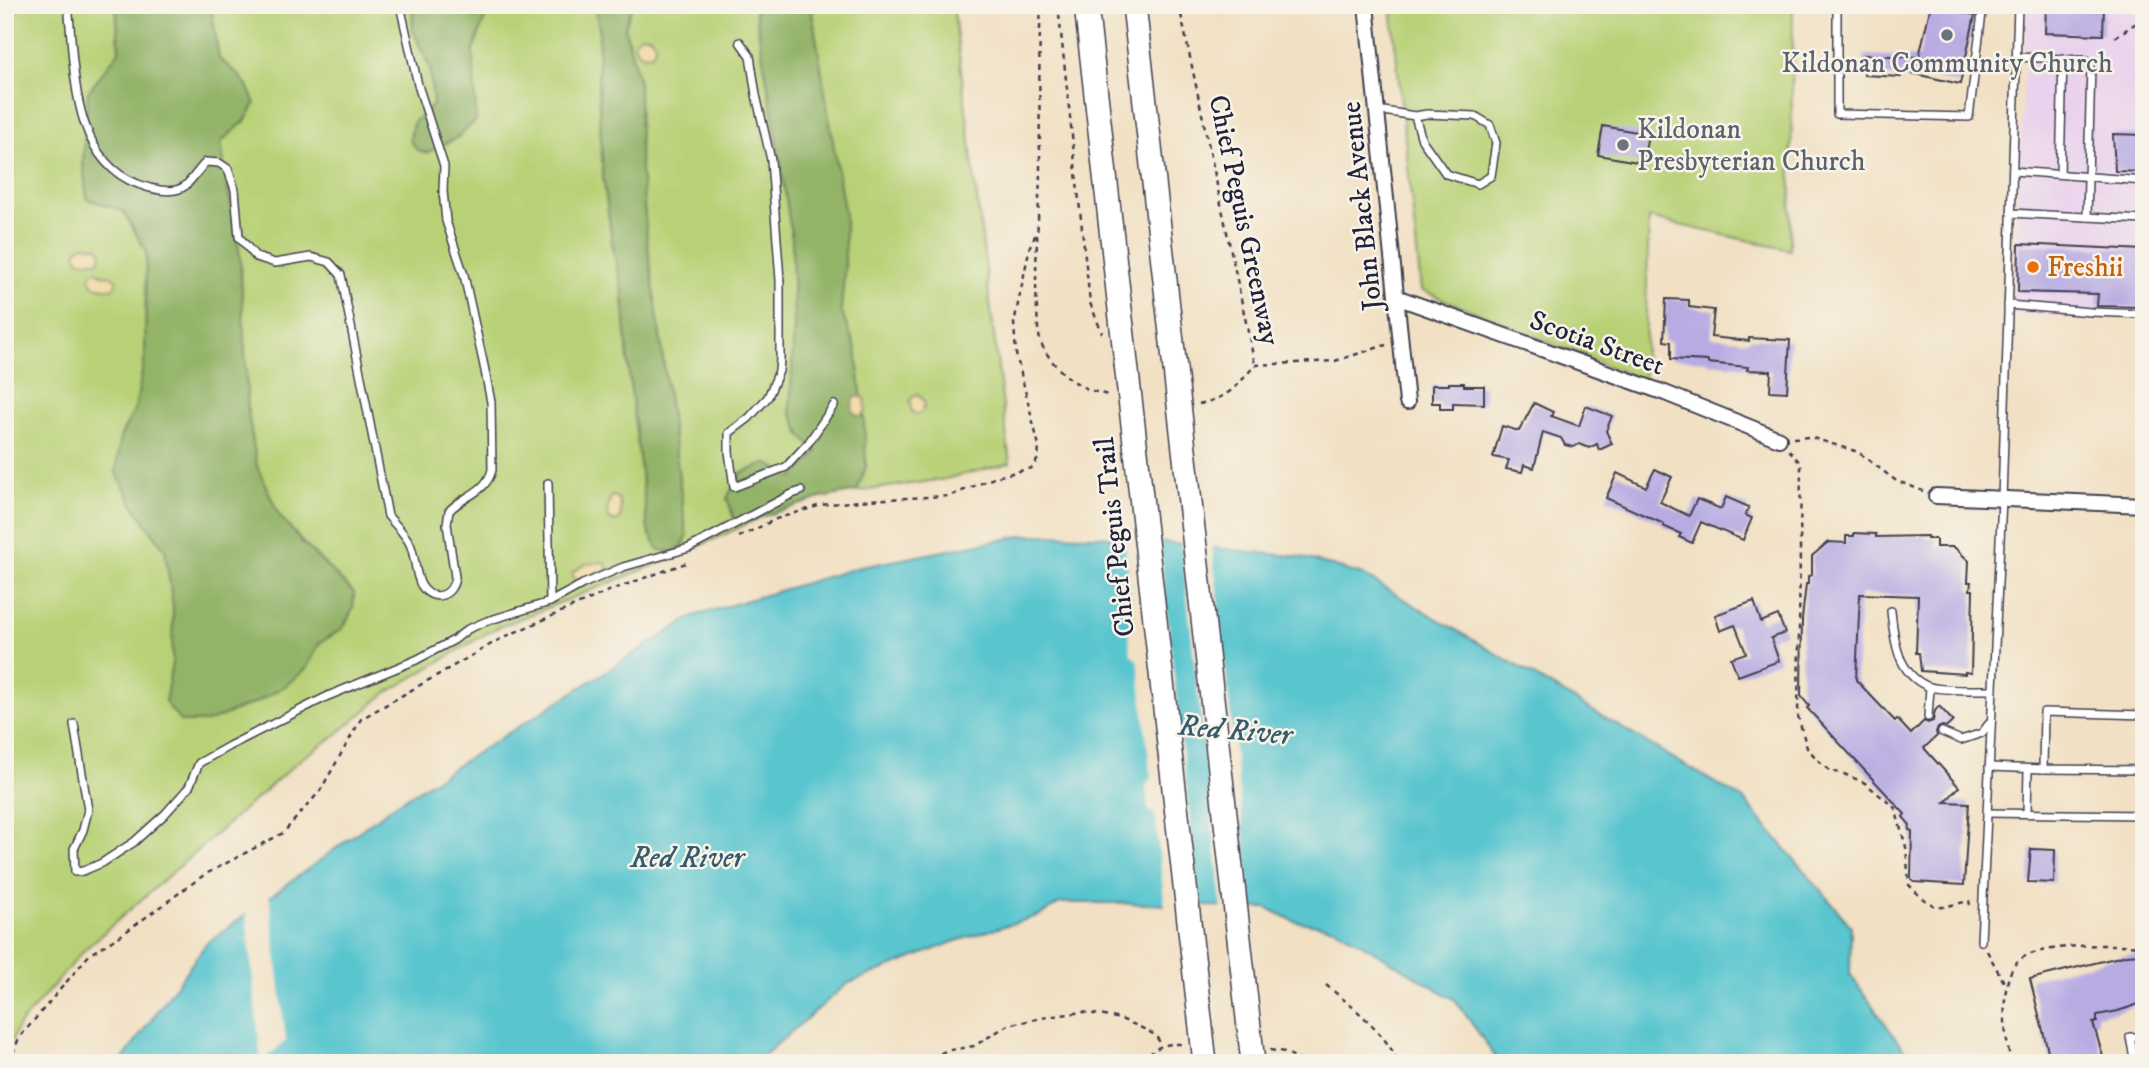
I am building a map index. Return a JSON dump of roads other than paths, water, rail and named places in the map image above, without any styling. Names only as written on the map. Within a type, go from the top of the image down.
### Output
[{"type":"main road","name":"Chief Peguis Trail","points":[[1086,5],[1205,1063]]},
{"type":"main road","points":[[1134,5],[1253,1063]]},
{"type":"street","name":"John Black Avenue","points":[[1366,5],[1407,401]]},
{"type":"street","name":"Scotia Street","points":[[1396,297],[1665,393],[1779,439]]},
{"type":"street","points":[[1936,496],[2144,505]]},
{"type":"lane","points":[[68,5],[75,90],[92,141],[111,170],[152,189],[174,190],[184,187],[206,162],[219,163],[228,169],[235,190],[239,237],[256,257],[275,263],[311,257],[329,262],[341,275],[388,516],[409,542],[423,588],[438,596],[452,590],[454,585],[447,524],[449,510],[484,486],[492,470],[491,402],[464,275],[446,220],[444,166],[418,85],[400,5]]},
{"type":"lane","points":[[1837,5],[1837,114],[1969,117],[1983,5]]},
{"type":"lane","points":[[1981,941],[2002,499],[2018,5]]},
{"type":"lane","points":[[740,42],[750,56],[771,160],[780,280],[780,320],[779,371],[768,397],[749,418],[729,433],[734,487],[786,467],[809,442],[834,405]]},
{"type":"lane","points":[[2016,57],[2087,60],[2091,65],[2087,217]]},
{"type":"lane","points":[[2060,174],[2063,58]]},
{"type":"lane","points":[[1377,110],[1415,116],[1475,116],[1490,125],[1496,144],[1491,176],[1478,184],[1446,174],[1422,140],[1415,116]]},
{"type":"lane","points":[[2012,171],[2144,181]]},
{"type":"lane","points":[[2011,213],[2144,220]]},
{"type":"lane","points":[[2008,305],[2144,314]]},
{"type":"lane","points":[[548,483],[550,602]]},
{"type":"lane","points":[[74,723],[88,810],[74,849],[75,872],[102,863],[134,842],[158,821],[189,787],[199,763],[328,696],[416,660],[454,640],[468,629],[550,602],[623,567],[689,548],[801,491]]},
{"type":"lane","points":[[1891,611],[1894,640],[1899,657],[1907,670],[1930,687],[1993,690]]},
{"type":"lane","points":[[1928,717],[1930,687]]},
{"type":"lane","points":[[2043,769],[2044,712],[2144,715]]},
{"type":"lane","points":[[1942,732],[1961,740],[1982,733],[1991,721]]},
{"type":"lane","points":[[1989,767],[2144,770]]},
{"type":"lane","points":[[2027,814],[2028,769]]},
{"type":"lane","points":[[1987,813],[2144,815]]},
{"type":"lane","points":[[2135,1063],[2130,1037],[2144,1037]]},
{"type":"water","name":"Red River","points":[[1026,535],[1099,536],[1301,557],[1363,575],[1744,800],[1851,926],[1850,974],[1904,1050],[1918,1063],[1500,1063],[1455,1000],[1335,928],[1294,921],[1267,908],[1060,903],[1040,915],[953,942],[847,984],[755,1063],[120,1063],[206,944],[396,804],[694,616],[856,568]]},
{"type":"place","name":"Kildonan Community Church","points":[[1947,35]]},
{"type":"place","name":"Kildonan Presbyterian Church","points":[[1623,145]]},
{"type":"place","name":"Freshii","points":[[2033,267]]}]
